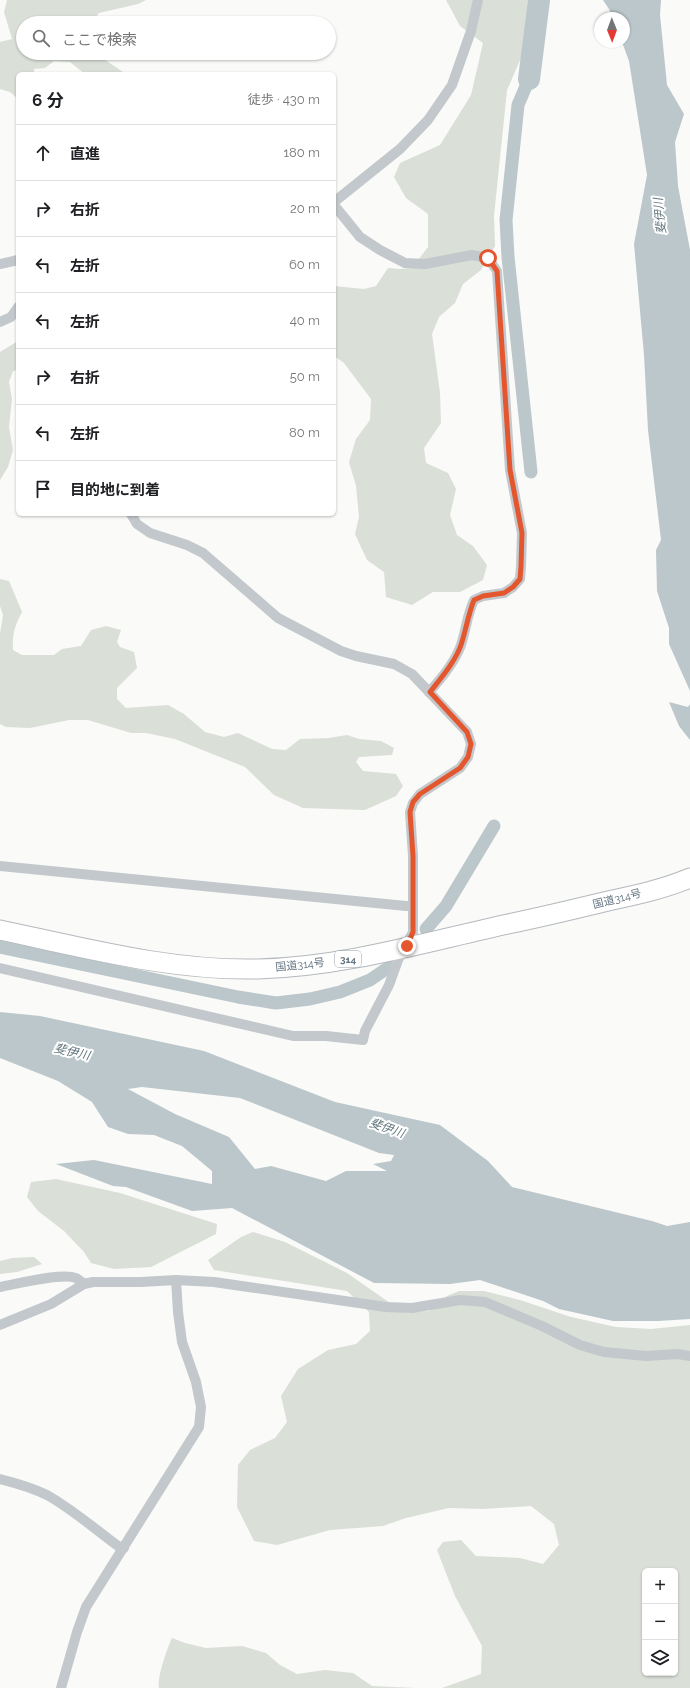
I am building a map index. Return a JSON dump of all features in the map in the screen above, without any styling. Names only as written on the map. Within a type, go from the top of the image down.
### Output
[{"type":"highway","name":"国道314号","points":[[0,930],[165,964],[258,969],[294,967],[343,960],[640,894],[690,878]]},
{"type":"street","points":[[336,202],[400,149],[428,120],[452,85],[471,30],[478,0]]},
{"type":"street","points":[[336,207],[360,238],[405,263],[425,264],[472,255],[488,258],[497,271],[510,470],[522,533],[520,579],[513,587],[504,593],[483,596],[474,600],[470,609],[461,645],[456,655],[430,692]]},
{"type":"street","points":[[0,264],[16,260]]},
{"type":"street","points":[[0,322],[11,317],[16,310]]},
{"type":"street","points":[[0,968],[293,1036],[326,1036],[363,1040],[389,985],[398,960],[407,946],[413,932],[413,856],[410,812],[413,802],[420,794],[460,768],[468,757],[471,744],[467,732],[412,674],[394,664],[356,656],[341,651],[278,618],[202,553],[187,545],[150,533],[137,524],[133,516]]},
{"type":"street","points":[[0,866],[413,906]]},
{"type":"street","points":[[0,1287],[31,1280],[62,1277],[76,1278],[84,1284]]},
{"type":"street","points":[[61,1688],[77,1632],[86,1608],[199,1426],[201,1407],[196,1382],[182,1342],[176,1280]]},
{"type":"street","points":[[0,1325],[51,1304],[84,1284],[93,1282],[176,1280],[214,1282],[386,1307],[412,1308],[460,1300],[485,1302],[542,1326],[580,1345],[604,1352],[646,1356],[678,1354],[690,1356]]},
{"type":"street","points":[[0,1479],[16,1483],[46,1495],[118,1546],[124,1548]]},
{"type":"shaded area","points":[[7,0],[146,0],[138,4],[99,13],[97,16],[16,16],[16,60],[105,60],[123,72],[82,72],[70,62],[54,61],[45,68],[34,69],[34,72],[16,72],[16,97],[10,92],[0,89],[0,42],[12,39],[4,12]]},
{"type":"shaded area","points":[[446,0],[528,0],[521,58],[507,90],[494,216],[495,246],[481,270],[463,284],[455,303],[439,317],[432,334],[440,393],[441,423],[424,448],[426,463],[448,473],[456,489],[450,515],[457,535],[473,546],[487,565],[483,580],[460,592],[433,592],[412,605],[386,597],[384,572],[367,560],[355,534],[359,517],[356,486],[349,462],[356,439],[370,420],[371,399],[344,363],[336,357],[336,286],[364,289],[376,286],[388,268],[412,268],[428,247],[428,214],[406,198],[394,177],[400,163],[440,145],[471,95],[483,43],[460,26]]},
{"type":"shaded area","points":[[16,342],[16,370],[13,371],[9,382],[12,399],[9,427],[13,450],[8,467],[0,480],[0,352]]},
{"type":"shaded area","points":[[0,579],[9,581],[22,612],[14,630],[13,650],[22,655],[54,655],[62,649],[81,646],[91,630],[106,626],[121,630],[117,642],[120,647],[134,652],[137,668],[117,688],[117,699],[126,708],[168,705],[184,714],[205,732],[224,737],[238,733],[272,749],[286,750],[300,739],[329,738],[347,735],[359,739],[381,741],[394,748],[392,755],[359,757],[356,762],[363,771],[396,774],[403,786],[396,796],[365,810],[303,808],[274,795],[245,767],[175,739],[146,733],[131,733],[88,720],[69,720],[30,728],[6,727],[0,724],[0,634],[3,615],[0,606]]},
{"type":"shaded area","points":[[56,1179],[120,1193],[217,1224],[216,1234],[151,1267],[114,1269],[91,1263],[84,1252],[64,1231],[38,1211],[27,1197],[31,1182]]},
{"type":"shaded area","points":[[253,1232],[285,1242],[347,1273],[403,1312],[429,1311],[447,1296],[459,1291],[484,1291],[520,1300],[571,1317],[616,1327],[651,1329],[690,1325],[690,1688],[442,1688],[481,1674],[482,1646],[455,1596],[437,1550],[443,1542],[461,1540],[476,1556],[520,1558],[543,1564],[559,1545],[554,1524],[531,1506],[483,1509],[449,1508],[406,1518],[383,1526],[330,1530],[277,1545],[254,1541],[237,1507],[238,1465],[250,1450],[275,1438],[287,1422],[281,1396],[298,1369],[328,1350],[356,1344],[370,1331],[369,1312],[347,1291],[214,1270],[208,1260],[241,1237]]},
{"type":"shaded area","points":[[34,1257],[42,1264],[17,1272],[0,1274],[0,1261],[12,1258]]},
{"type":"shaded area","points":[[172,1638],[206,1648],[242,1646],[266,1653],[280,1665],[297,1674],[325,1670],[353,1673],[372,1686],[416,1688],[159,1688],[161,1670]]},
{"type":"water","points":[[603,0],[661,0],[660,15],[667,85],[684,114],[675,142],[678,186],[690,250],[690,691],[669,644],[669,628],[657,591],[656,550],[661,540],[648,430],[644,355],[634,244],[647,175],[629,61],[624,48],[630,48],[630,12],[610,12]]},
{"type":"water","points":[[669,702],[688,707],[690,704],[690,740],[679,726]]},
{"type":"water","points":[[0,1012],[40,1016],[204,1051],[335,1102],[440,1125],[488,1161],[512,1187],[667,1226],[690,1222],[690,1319],[613,1321],[559,1309],[543,1301],[480,1280],[450,1284],[374,1283],[232,1208],[192,1211],[126,1187],[113,1186],[56,1164],[94,1160],[212,1184],[212,1171],[182,1146],[154,1135],[128,1134],[108,1127],[92,1102],[58,1081],[0,1058]],"holes":[[[142,1087],[240,1098],[379,1153],[394,1155],[391,1161],[373,1164],[387,1171],[346,1171],[326,1181],[271,1166],[255,1169],[229,1137],[175,1114],[128,1089]]]},
{"type":"waterway","name":"斐伊川","points":[[529,79],[539,0]]},
{"type":"waterway","points":[[529,79],[518,105],[506,220],[508,257],[531,472]]},
{"type":"waterway","points":[[426,929],[446,906],[494,826]]},
{"type":"waterway","points":[[0,947],[238,997],[276,1003],[310,999],[340,992],[370,980],[389,967]]},
{"type":"route","points":[[407,946],[413,932],[413,856],[410,812],[413,802],[420,794],[460,768],[468,757],[471,744],[467,732],[430,692],[456,655],[461,645],[470,609],[474,600],[483,596],[504,593],[513,587],[520,579],[522,533],[510,470],[497,271],[488,258]]}]
